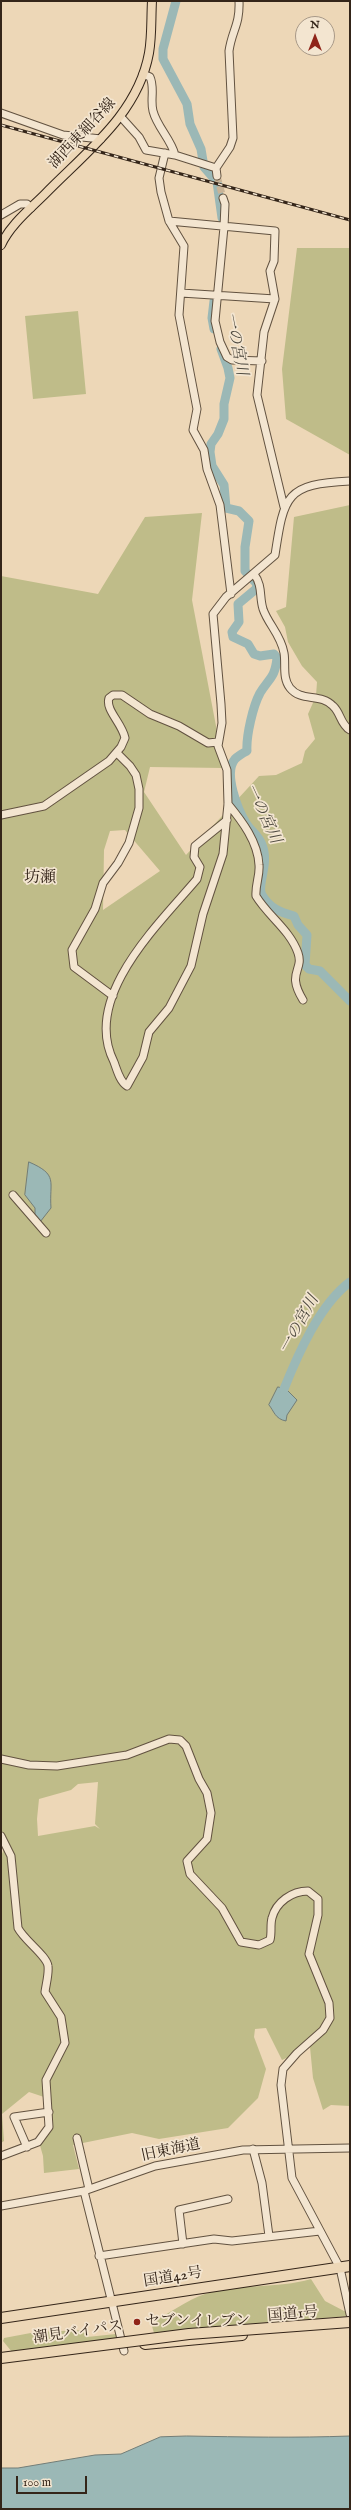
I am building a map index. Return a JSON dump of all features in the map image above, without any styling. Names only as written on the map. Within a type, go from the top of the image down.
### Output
[{"type":"highway","name":"国道42号","points":[[1,2318],[350,2266]]},
{"type":"highway","name":"潮見バイパス","points":[[1,2358],[189,2334],[350,2322]]},
{"type":"highway","name":"国道1号","points":[[1,2363],[350,2326]]},
{"type":"main road","name":"湖西東細谷線","points":[[1,245],[31,208],[101,139],[120,117],[143,74],[149,52],[152,1]]},
{"type":"street","points":[[217,176],[216,168],[230,147],[233,138],[229,51],[230,42],[239,23],[240,1]]},
{"type":"street","points":[[143,74],[150,77],[152,82],[152,110],[173,146],[175,155]]},
{"type":"street","points":[[1,113],[63,135],[101,139]]},
{"type":"street","points":[[120,117],[139,138],[143,148],[175,155],[216,168]]},
{"type":"street","points":[[166,153],[160,178],[161,192],[169,221],[184,246],[178,315],[197,409],[193,430],[204,450],[207,469],[220,505],[231,594]]},
{"type":"street","points":[[223,198],[225,204],[224,227],[217,294],[216,321],[220,342],[227,356],[239,361],[262,361]]},
{"type":"street","points":[[1,215],[20,204],[27,204],[31,208]]},
{"type":"street","points":[[169,221],[275,231],[274,261],[270,271],[275,298],[274,308],[264,332],[258,395],[284,507]]},
{"type":"street","points":[[181,293],[275,298]]},
{"type":"street","points":[[227,820],[195,846],[194,857],[200,867],[199,876],[136,951],[112,996],[107,1020],[107,1048],[127,1086],[143,1057],[149,1032],[169,1008],[191,966],[203,914],[219,871],[227,820],[229,781],[218,742],[222,722],[214,614],[219,603],[249,580],[275,555],[284,507],[290,497],[302,487],[311,484],[350,481]]},
{"type":"street","points":[[254,574],[260,581],[264,610],[282,643],[285,679],[288,687],[300,696],[325,700],[333,705],[341,722],[350,730]]},
{"type":"street","points":[[1,815],[44,806],[109,761],[117,753],[125,738],[121,724],[109,707],[109,698],[113,695],[122,695],[150,714],[179,726],[208,743],[218,742]]},
{"type":"street","points":[[112,996],[74,968],[72,950],[95,909],[103,883],[118,863],[134,829],[139,808],[139,789],[130,766],[117,753]]},
{"type":"street","points":[[228,804],[248,832],[260,863],[256,896],[292,938],[299,955],[294,980],[303,1000]]},
{"type":"street","points":[[14,1195],[46,1233]]},
{"type":"street","points":[[1,1759],[29,1765],[57,1766],[127,1755],[169,1739],[180,1740],[186,1746],[199,1779],[207,1793],[211,1813],[207,1839],[187,1860],[187,1867],[190,1874],[222,1908],[241,1942],[259,1945],[270,1940],[275,1909],[282,1901],[295,1894],[308,1891],[318,1900],[318,1915],[308,1954],[330,2012],[323,2030],[297,2053],[283,2069],[281,2085],[292,2178],[340,2268],[350,2314]]},
{"type":"street","points":[[1,1836],[11,1856],[18,1928],[23,1937],[45,1960],[48,1966],[45,1992],[64,2025],[65,2043],[46,2080],[49,2127],[38,2142],[1,2156]]},
{"type":"street","points":[[27,2147],[14,2117],[49,2112]]},
{"type":"street","points":[[77,2138],[99,2256],[124,2349]]},
{"type":"street","name":"旧東海道","points":[[1,2206],[86,2190],[155,2166],[253,2149],[350,2148]]},
{"type":"street","points":[[253,2149],[262,2183],[269,2236]]},
{"type":"street","points":[[183,2244],[179,2210],[228,2199]]},
{"type":"street","points":[[99,2256],[214,2239],[232,2241],[320,2231]]},
{"type":"shaded area","points":[[297,248],[350,248],[350,455],[286,419],[282,369]]},
{"type":"shaded area","points":[[78,311],[86,394],[33,399],[25,316]]},
{"type":"shaded area","points":[[350,505],[350,2106],[331,2105],[323,2110],[313,2078],[310,2047],[282,2060],[266,2028],[255,2029],[254,2037],[266,2069],[258,2098],[228,2128],[159,2139],[132,2133],[73,2145],[79,2169],[44,2173],[43,2156],[39,2142],[50,2120],[47,2098],[29,2092],[2,2114],[4,2141],[1,2143],[1,1857],[4,1848],[1,1836],[1,576],[98,594],[145,517],[202,513],[192,600],[224,768],[150,767],[144,792],[186,855],[259,776],[276,775],[302,763],[305,751],[315,739],[308,714],[316,696],[317,682],[302,666],[288,642],[285,627],[276,611],[286,607],[294,517]],"holes":[[[125,830],[160,871],[103,910],[104,850],[110,831]],[[98,1782],[95,1824],[100,1829],[95,1826],[38,1836],[37,1819],[39,1799],[71,1790],[78,1784]]]},
{"type":"shaded area","points":[[311,2279],[325,2301],[344,2311],[350,2309],[350,2316],[207,2327],[154,2333],[151,2323],[184,2303],[205,2294],[231,2288],[285,2284]]},
{"type":"shaded area","points":[[85,2330],[87,2337],[116,2334],[116,2338],[12,2352],[3,2341],[4,2338],[36,2332]]},
{"type":"water","points":[[29,1162],[49,1175],[51,1185],[51,1208],[40,1222],[35,1219],[35,1208],[25,1195]]},
{"type":"water","points":[[278,1387],[286,1389],[297,1400],[287,1415],[286,1421],[277,1417],[269,1405]]},
{"type":"water","points":[[350,2436],[350,2509],[1,2509],[1,2468],[18,2468],[95,2455],[121,2454],[160,2437]]},
{"type":"waterway","name":"一の宮川","points":[[176,1],[163,49],[163,59],[187,104],[190,124],[201,149],[204,167],[217,182],[222,218]]},
{"type":"waterway","name":"一の宮川","points":[[214,301],[212,318],[214,329]]},
{"type":"waterway","name":"一の宮川","points":[[221,349],[230,378],[224,404],[224,419],[218,434],[211,444],[210,452],[212,466],[224,485],[226,508],[239,511],[249,521],[245,547],[245,571],[257,584],[256,589],[238,604],[239,622],[232,632],[233,637],[248,644],[254,654],[260,656],[274,654],[277,658],[275,670],[260,693],[255,705],[249,729],[247,751],[235,759],[232,765],[231,782],[236,801],[243,817],[248,826],[259,839],[264,852],[265,860],[261,886],[262,895],[275,909],[294,916],[298,925],[307,935],[305,965],[309,969],[320,971],[350,1001]]},
{"type":"waterway","name":"一の宮川","points":[[284,1389],[303,1346],[320,1316],[339,1291],[350,1282]]},
{"type":"tunnel","points":[[217,176],[223,198]]},
{"type":"railway","points":[[1,125],[350,220]]},
{"type":"place","name":"セブンイレブン","points":[[137,2322]]},
{"type":"district","name":"坊瀬","points":[[40,879]]}]
